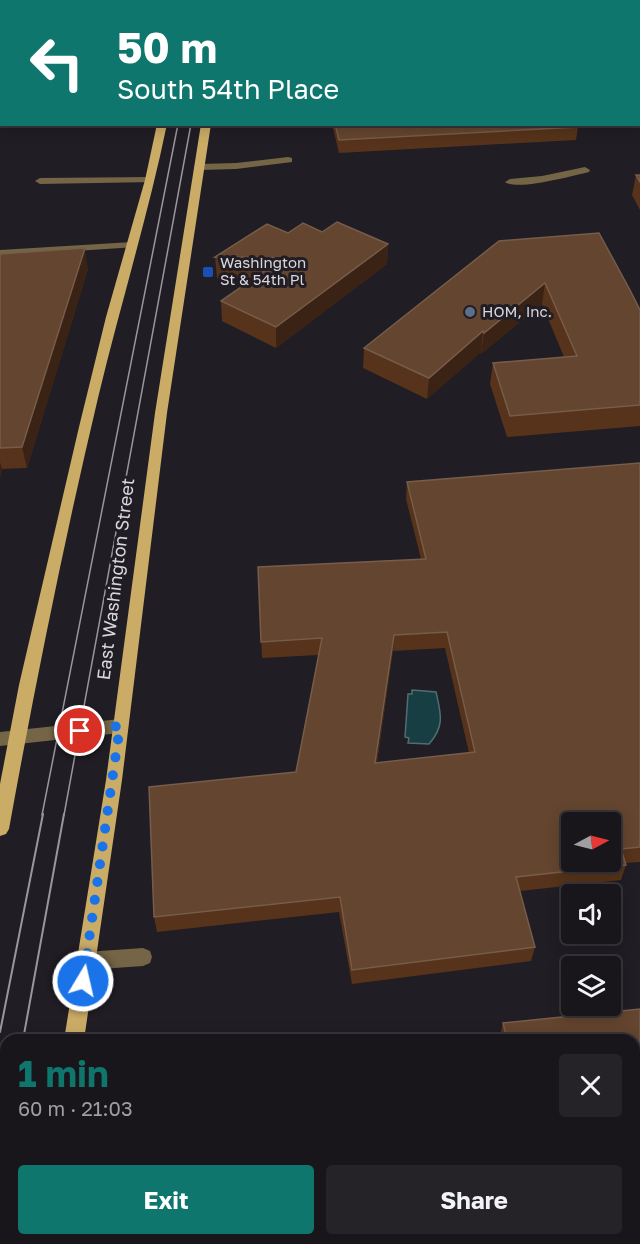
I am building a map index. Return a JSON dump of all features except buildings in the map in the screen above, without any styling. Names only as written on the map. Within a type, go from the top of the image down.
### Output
[{"type":"main road","points":[[0,829],[27,685],[88,416],[150,180],[162,126]]},
{"type":"main road","name":"East Washington Street","points":[[75,1034],[120,726],[162,402],[206,126]]},
{"type":"street","points":[[200,166],[236,166],[288,160]]},
{"type":"street","points":[[510,182],[542,179],[585,170]]},
{"type":"street","points":[[40,181],[150,180]]},
{"type":"street","points":[[0,253],[132,245]]},
{"type":"street","points":[[0,740],[120,726]]},
{"type":"street","points":[[86,961],[143,957]]},
{"type":"water","points":[[412,690],[436,692],[440,725],[429,744],[408,743],[409,738],[405,737],[408,694],[412,694]]},
{"type":"tram line","points":[[42,815],[178,126]]},
{"type":"tram line","points":[[64,815],[191,126]]},
{"type":"tram line","points":[[0,1032],[43,814]]},
{"type":"tram line","points":[[24,1034],[64,814]]},
{"type":"place","name":"Washington St & 54th Pl","points":[[208,272]]},
{"type":"place","name":"HOM, Inc.","points":[[470,312]]},
{"type":"route","points":[[80,731],[120,726],[114,780],[83,981]]}]
